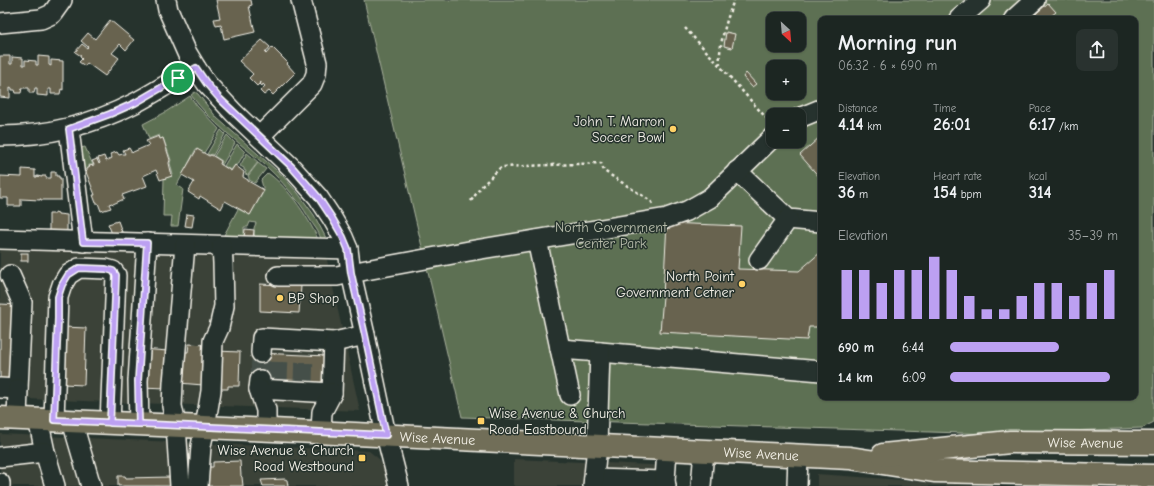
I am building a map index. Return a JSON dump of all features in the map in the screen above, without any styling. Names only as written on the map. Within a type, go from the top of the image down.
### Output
[{"type":"main road","name":"Wise Avenue","points":[[9,418],[266,429],[850,458],[934,470],[1027,480],[1088,475],[1154,476]]},
{"type":"main road","name":"Wise Avenue","points":[[850,458],[1010,442],[1154,443]]},
{"type":"main road","points":[[1088,475],[1143,486]]},
{"type":"street","points":[[0,24],[41,19],[52,14],[62,0]]},
{"type":"street","points":[[166,0],[168,10],[178,34],[196,68],[207,84],[220,99],[291,166],[318,197],[332,218],[348,249],[351,273],[386,435],[399,486]]},
{"type":"street","points":[[260,136],[312,84],[316,74],[317,63],[301,0]]},
{"type":"street","points":[[962,16],[981,0]]},
{"type":"street","points":[[1017,16],[1035,0]]},
{"type":"street","points":[[0,136],[37,135],[69,129],[135,103],[196,68]]},
{"type":"street","points":[[806,115],[818,110]]},
{"type":"street","points":[[69,129],[83,242]]},
{"type":"street","points":[[278,276],[337,276],[462,252],[667,218],[687,211],[710,198],[766,144]]},
{"type":"street","points":[[737,171],[788,219],[818,222]]},
{"type":"street","points":[[759,260],[788,219]]},
{"type":"street","points":[[0,239],[348,249]]},
{"type":"street","points":[[537,240],[570,395]]},
{"type":"street","points":[[139,424],[138,381],[147,243]]},
{"type":"street","points":[[180,486],[176,425],[172,406],[185,245]]},
{"type":"street","points":[[198,486],[201,446],[211,391],[213,341],[219,328],[224,306],[222,246]]},
{"type":"street","points":[[55,486],[45,452],[55,420],[58,297],[62,285],[68,275],[79,268],[106,269],[113,271],[116,275],[110,423]]},
{"type":"street","points":[[9,418],[9,389],[22,302],[10,274]]},
{"type":"street","points":[[273,349],[305,348],[365,335]]},
{"type":"street","points":[[321,432],[322,412],[332,393],[334,342]]},
{"type":"street","points":[[560,349],[818,371]]},
{"type":"street","points":[[600,352],[597,446],[594,483],[664,484],[667,449]]},
{"type":"street","points":[[266,429],[268,385],[302,387],[332,393]]},
{"type":"street","points":[[55,420],[91,486]]},
{"type":"street","points":[[701,486],[704,451]]},
{"type":"street","points":[[0,457],[45,452]]},
{"type":"street","points":[[797,486],[798,455]]},
{"type":"path","points":[[720,66],[719,56],[729,13],[734,0]]},
{"type":"path","points":[[685,28],[766,118]]},
{"type":"path","points":[[471,201],[481,187],[501,167],[601,163],[604,171],[651,200],[655,207],[658,220]]},
{"type":"shaded area","points":[[0,233],[322,249],[327,260],[360,411],[0,398]]},
{"type":"shaded area","points":[[0,434],[369,451],[379,459],[384,469],[389,486],[0,486]]},
{"type":"shaded area","points":[[514,459],[673,466],[672,486],[514,486]]},
{"type":"shaded area","points":[[817,474],[902,480],[984,486],[817,486]]},
{"type":"green space","name":"North Government Center Park","points":[[364,0],[1154,0],[1154,422],[1142,428],[993,434],[462,417]]},
{"type":"green space","points":[[195,92],[217,118],[283,176],[298,193],[314,215],[326,238],[325,243],[302,207],[288,189],[265,165],[207,115],[191,95]]},
{"type":"green space","points":[[190,96],[197,106],[219,129],[204,153],[196,149],[177,185],[183,189],[178,226],[171,226],[172,216],[163,216],[164,179],[173,175],[170,163],[171,160],[163,138],[160,139],[159,135],[149,139],[143,124],[164,113]]},
{"type":"green space","points":[[221,130],[225,134],[213,155],[207,154]]},
{"type":"green space","points":[[227,135],[235,143],[222,165],[222,161],[214,156]]},
{"type":"green space","points":[[237,144],[245,152],[237,166],[235,165],[231,170],[224,166]]},
{"type":"green space","points":[[85,147],[93,165],[89,165],[85,172],[79,172],[76,149]]},
{"type":"green space","points":[[247,153],[258,162],[248,175],[245,174],[246,171],[244,168],[240,166]]},
{"type":"green space","points":[[258,163],[266,169],[255,183],[249,180],[248,176]]},
{"type":"green space","points":[[268,173],[284,187],[305,215],[320,244],[255,243],[254,228],[256,223],[250,222],[248,227],[244,227],[244,238],[223,237],[238,209],[250,215],[264,191],[261,180]]},
{"type":"building","points":[[216,0],[251,0],[252,5],[249,6],[255,32],[224,39],[221,25],[216,26],[214,19],[220,18]]},
{"type":"building","points":[[1048,3],[1056,12],[1051,16],[1033,16]]},
{"type":"building","points":[[110,20],[134,40],[126,50],[120,44],[112,53],[119,58],[105,76],[87,63],[85,66],[79,62],[82,59],[80,57],[81,56],[75,52],[82,44],[87,48],[88,47],[81,41],[88,33],[95,39]]},
{"type":"building","points":[[726,32],[735,34],[732,48],[724,46]]},
{"type":"building","points":[[262,40],[270,47],[265,53],[266,54],[272,47],[288,63],[287,64],[295,73],[273,95],[269,91],[264,95],[260,91],[265,86],[260,84],[261,82],[257,86],[249,78],[253,74],[239,61]]},
{"type":"building","points":[[0,56],[10,56],[10,64],[12,64],[12,57],[23,58],[23,65],[25,65],[25,60],[36,61],[36,65],[38,65],[38,56],[49,57],[49,65],[51,66],[51,60],[63,61],[63,90],[61,89],[60,94],[51,94],[51,89],[48,89],[48,96],[37,95],[37,88],[35,88],[34,93],[29,93],[29,88],[22,88],[21,93],[16,93],[15,90],[12,90],[10,87],[10,98],[0,97]]},
{"type":"building","points":[[746,73],[756,84],[752,87],[743,77]]},
{"type":"building","points":[[159,136],[160,139],[163,138],[170,160],[169,163],[172,176],[160,180],[156,170],[143,176],[147,186],[122,195],[124,199],[113,204],[109,204],[111,208],[101,211],[98,203],[96,203],[93,195],[95,195],[86,172],[90,167],[89,166],[94,165],[92,161],[97,159],[99,164],[98,158],[104,156],[106,161],[112,158],[110,154],[117,152],[119,155],[125,154],[123,150],[129,148],[132,153],[149,145],[146,141]]},
{"type":"building","points":[[818,139],[818,176],[800,155]]},
{"type":"building","points":[[197,149],[221,161],[220,164],[231,171],[235,165],[244,172],[243,177],[264,190],[250,215],[225,201],[221,209],[200,196],[199,199],[188,192],[194,182],[182,175]]},
{"type":"building","points":[[22,169],[35,170],[35,177],[46,176],[46,178],[51,178],[51,172],[56,172],[56,176],[61,178],[61,200],[21,199],[21,206],[8,206],[8,198],[0,198],[0,176],[22,177]]},
{"type":"building","points":[[55,212],[58,214],[67,215],[67,232],[49,232],[49,214],[55,214]]},
{"type":"building","points":[[187,214],[194,215],[192,227],[185,226]]},
{"type":"building","points":[[118,221],[122,232],[113,236],[108,224]]},
{"type":"building","name":"North Point Government Cetner","points":[[667,223],[741,226],[738,269],[799,271],[818,255],[818,327],[809,327],[807,340],[660,332]]},
{"type":"building","points":[[245,229],[254,230],[253,238],[244,238]]},
{"type":"building","points":[[21,253],[28,253],[28,261],[21,261]]},
{"type":"building","name":"BP Shop","points":[[260,284],[301,286],[299,313],[260,311]]},
{"type":"building","points":[[0,304],[20,305],[15,381],[0,380]]},
{"type":"building","points":[[64,327],[86,328],[84,385],[63,384]]},
{"type":"building","points":[[189,344],[206,345],[203,385],[179,383],[181,352],[188,352]]},
{"type":"building","points":[[142,349],[168,351],[167,388],[140,387]]},
{"type":"building","points":[[216,351],[240,352],[239,386],[228,386],[228,389],[220,389]]},
{"type":"building","points":[[258,353],[327,356],[326,383],[256,380]]},
{"type":"building","points":[[240,461],[243,486],[208,486],[207,467],[213,467],[213,462]]},
{"type":"building","points":[[118,476],[125,476],[126,478],[171,477],[171,486],[118,486]]},
{"type":"building","points":[[261,480],[287,480],[288,486],[263,486]]},
{"type":"tunnel","points":[[260,380],[261,353]]},
{"type":"tunnel","points":[[278,381],[279,354]]},
{"type":"tunnel","points":[[303,382],[304,355]]},
{"type":"place","name":"John T. Marron Soccer Bowl","points":[[673,129]]},
{"type":"place","name":"North Point Government Cetner","points":[[742,284]]},
{"type":"place","name":"BP Shop","points":[[280,298]]},
{"type":"place","name":"Wise Avenue & Church Road Eastbound","points":[[481,421]]},
{"type":"place","name":"Wise Avenue & Church Road Westbound","points":[[362,458]]},
{"type":"route","points":[[178,78],[135,103],[69,129],[83,242],[147,243],[138,381],[139,424],[110,423],[116,275],[113,271],[106,269],[79,268],[68,275],[62,285],[58,297],[54,420],[110,423],[386,435],[351,273],[348,249],[332,218],[318,197],[291,166],[220,99],[196,68],[178,78]]}]
